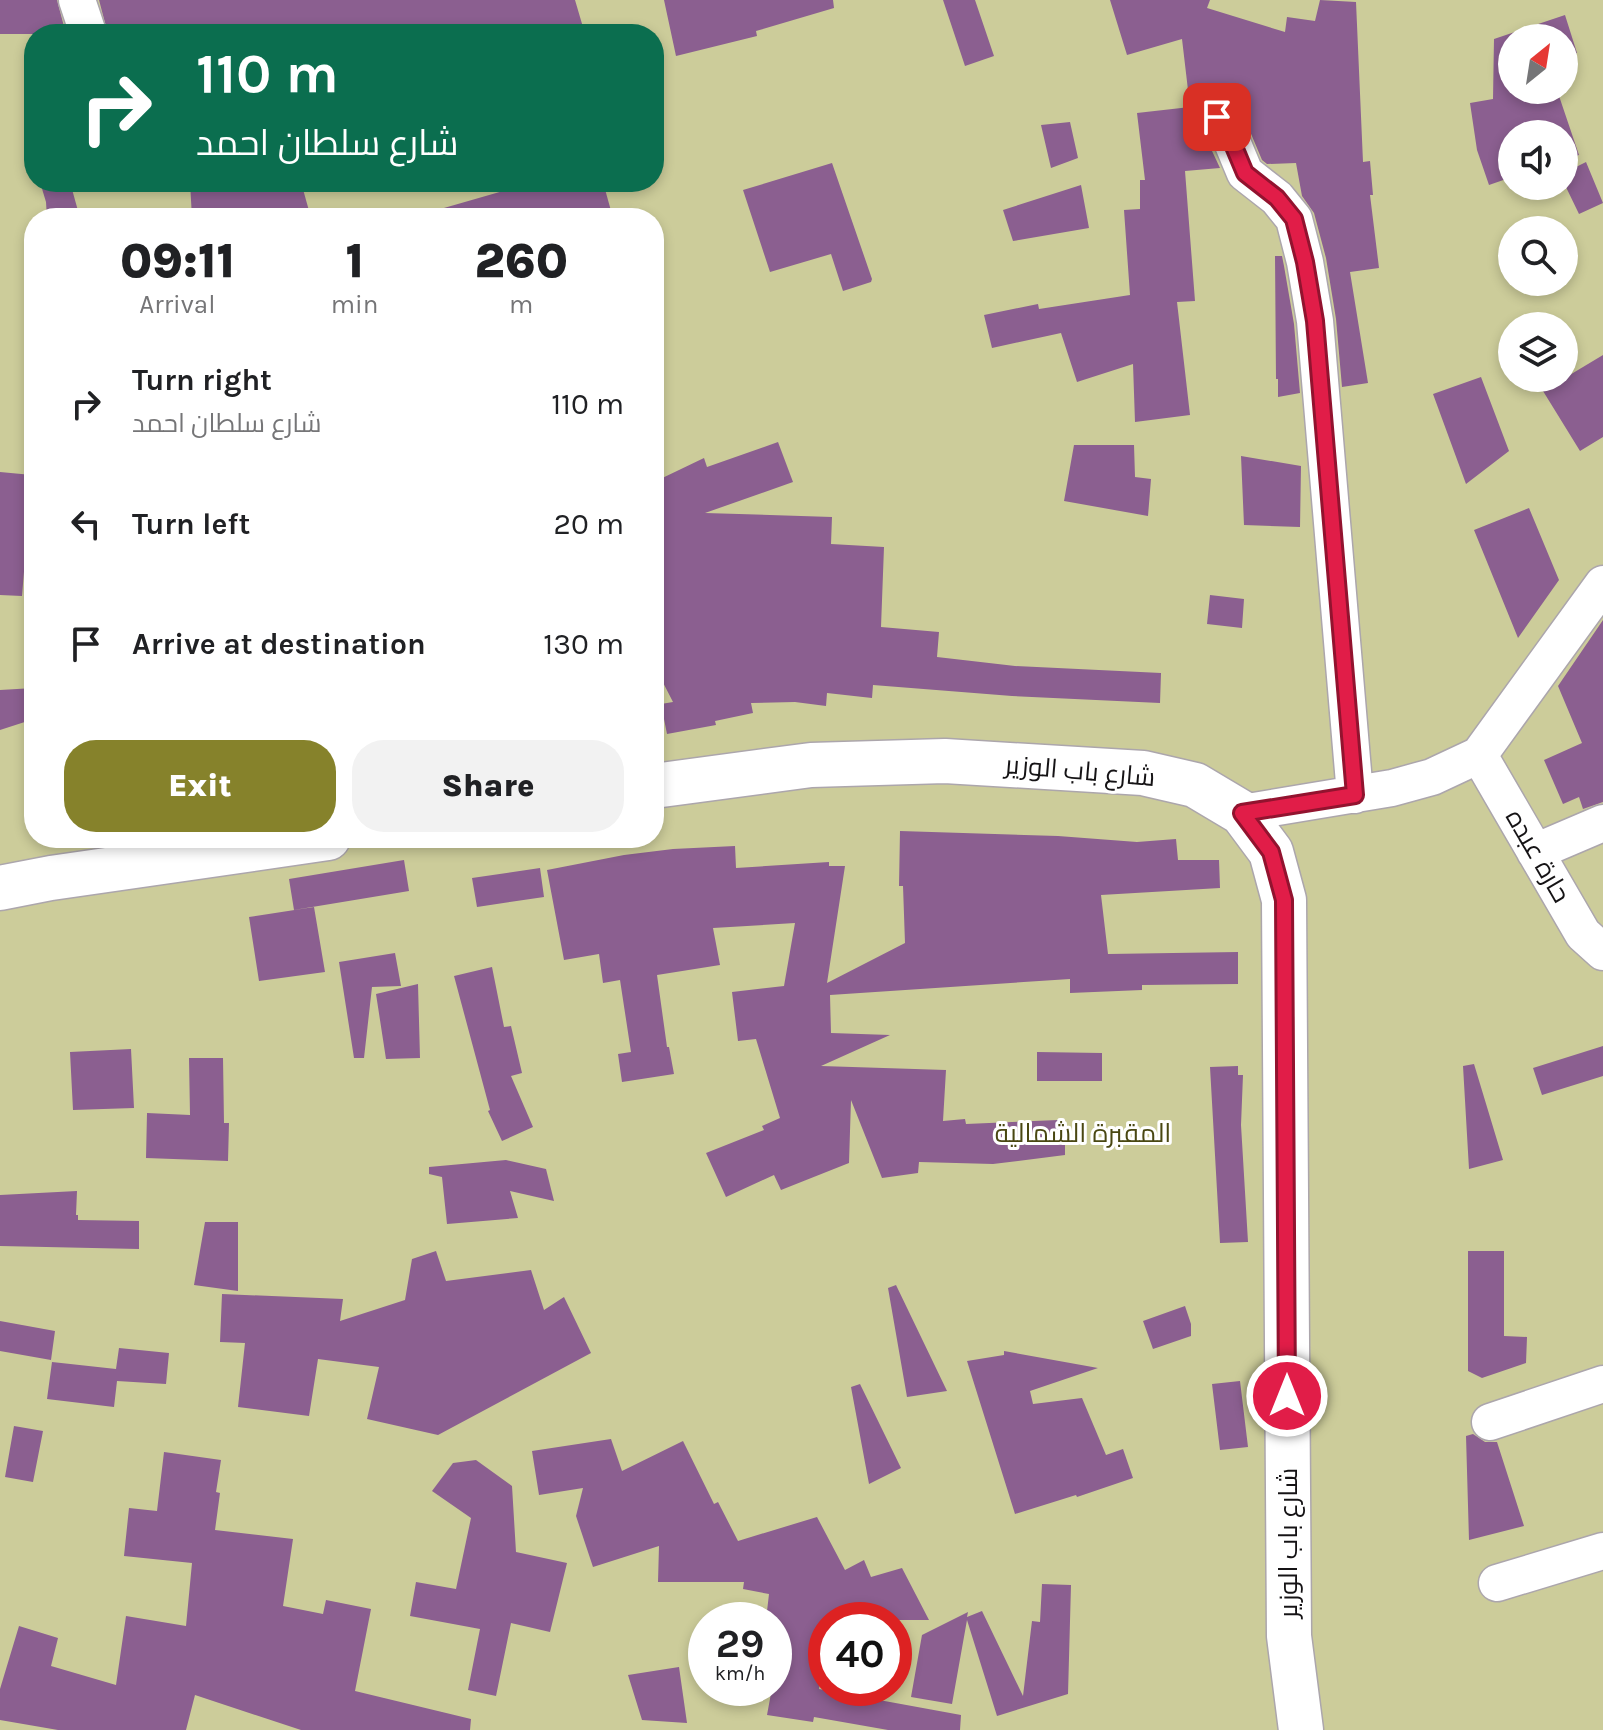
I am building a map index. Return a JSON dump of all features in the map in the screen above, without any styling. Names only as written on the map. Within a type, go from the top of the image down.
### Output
[{"type":"street","points":[[1217,117],[1230,137],[1245,173],[1277,198],[1294,219],[1305,262],[1315,321],[1355,795]]},
{"type":"street","points":[[1242,813],[1355,795],[1432,777],[1479,755],[1603,584]]},
{"type":"street","name":"حارة عبده","points":[[1479,755],[1583,934],[1603,952]]},
{"type":"street","name":"شارع باب الوزير","points":[[664,785],[811,765],[945,761],[1143,773],[1195,785],[1242,813],[1271,852],[1284,900],[1289,1636],[1304,1722]]},
{"type":"street","points":[[1535,852],[1603,823]]},
{"type":"street","points":[[0,888],[259,848]]},
{"type":"street","points":[[1490,1422],[1603,1384]]},
{"type":"street","points":[[1497,1583],[1603,1551]]},
{"type":"green space","name":"المقبرة الشمالية","points":[[0,0],[1603,0],[1603,1730],[0,1730]]},
{"type":"building","points":[[0,0],[57,0],[63,24],[24,24],[24,34],[0,34]]},
{"type":"building","points":[[99,0],[575,0],[582,24],[105,24]]},
{"type":"building","points":[[664,0],[833,0],[834,8],[756,31],[757,36],[676,56]]},
{"type":"building","points":[[943,0],[975,0],[994,56],[965,66]]},
{"type":"building","points":[[1110,0],[1210,0],[1207,8],[1285,32],[1287,17],[1315,21],[1320,0],[1356,2],[1363,162],[1370,161],[1373,195],[1370,195],[1379,268],[1350,272],[1368,383],[1342,387],[1336,319],[1326,258],[1314,213],[1302,196],[1296,163],[1267,164],[1262,160],[1235,106],[1217,96],[1205,100],[1196,117],[1220,168],[1185,171],[1195,301],[1177,302],[1190,415],[1135,422],[1133,364],[1077,382],[1061,333],[992,348],[984,315],[1038,304],[1039,309],[1130,295],[1124,210],[1140,209],[1140,180],[1145,180],[1137,113],[1190,107],[1182,39],[1127,55]]},
{"type":"building","points":[[1565,15],[1568,24],[1538,24]]},
{"type":"building","points":[[1498,38],[1498,104],[1562,104],[1567,120],[1498,120],[1498,182],[1489,185],[1477,150],[1470,103],[1493,99],[1494,39]]},
{"type":"building","points":[[1070,122],[1078,158],[1051,168],[1041,125]]},
{"type":"building","points":[[1586,162],[1603,203],[1579,214],[1572,200],[1578,200],[1578,166]]},
{"type":"building","points":[[832,163],[872,279],[843,291],[831,254],[770,272],[743,190]]},
{"type":"building","points":[[1081,185],[1089,228],[1013,241],[1003,210]]},
{"type":"building","points":[[43,192],[73,192],[77,208],[46,208]]},
{"type":"building","points":[[191,192],[304,192],[308,208],[191,208]]},
{"type":"building","points":[[499,192],[606,192],[610,208],[444,208]]},
{"type":"building","points":[[1275,256],[1282,256],[1284,266],[1294,324],[1300,393],[1278,397],[1276,379]]},
{"type":"building","points":[[1603,355],[1603,437],[1580,451],[1544,392],[1578,392],[1578,370]]},
{"type":"building","points":[[1481,377],[1509,451],[1466,484],[1433,394]]},
{"type":"building","points":[[778,442],[793,482],[705,513],[832,517],[831,544],[884,547],[881,627],[939,632],[937,657],[1015,666],[1161,673],[1160,703],[873,685],[872,698],[827,693],[826,706],[795,702],[751,703],[753,713],[715,721],[716,725],[667,734],[664,704],[673,702],[664,684],[664,477],[704,458],[707,467]]},
{"type":"building","points":[[1074,445],[1134,445],[1135,477],[1151,479],[1148,516],[1064,501]]},
{"type":"building","points":[[1241,456],[1301,466],[1300,527],[1244,525]]},
{"type":"building","points":[[0,472],[24,474],[22,596],[0,595]]},
{"type":"building","points":[[1529,508],[1559,580],[1518,638],[1474,530]]},
{"type":"building","points":[[1210,595],[1244,599],[1242,628],[1207,624]]},
{"type":"building","points":[[1603,620],[1603,802],[1583,809],[1579,797],[1563,804],[1544,760],[1582,743],[1558,686]]},
{"type":"building","points":[[24,689],[24,722],[0,730],[0,690]]},
{"type":"building","points":[[900,831],[1137,842],[1176,839],[1178,860],[1219,860],[1220,888],[1101,895],[1108,954],[1238,952],[1238,984],[1142,985],[1142,990],[1070,993],[1070,979],[830,995],[831,1033],[890,1035],[821,1066],[946,1070],[943,1121],[965,1119],[966,1124],[1058,1120],[1065,1140],[1065,1155],[993,1164],[919,1162],[918,1173],[882,1178],[851,1100],[849,1163],[781,1190],[774,1175],[726,1197],[706,1153],[764,1130],[762,1126],[780,1118],[756,1039],[738,1041],[732,992],[784,986],[795,923],[713,928],[720,965],[657,975],[674,1074],[622,1082],[618,1054],[631,1052],[620,980],[603,983],[599,954],[564,960],[547,870],[624,855],[735,846],[736,868],[829,862],[829,866],[845,866],[827,983],[905,943],[903,886],[899,886]]},
{"type":"building","points":[[404,860],[409,891],[294,910],[289,879]]},
{"type":"building","points":[[540,868],[544,897],[477,907],[472,878]]},
{"type":"building","points":[[314,907],[325,972],[259,981],[249,917]]},
{"type":"building","points":[[395,953],[401,986],[372,987],[364,1058],[354,1058],[339,962]]},
{"type":"building","points":[[492,967],[504,1027],[511,1026],[522,1073],[511,1076],[533,1127],[502,1141],[488,1111],[454,976]]},
{"type":"building","points":[[418,984],[420,1058],[386,1059],[376,994]]},
{"type":"building","points":[[1603,1046],[1603,1076],[1542,1095],[1533,1068]]},
{"type":"building","points":[[131,1049],[134,1108],[73,1110],[70,1052]]},
{"type":"building","points":[[1037,1052],[1102,1053],[1102,1081],[1037,1081]]},
{"type":"building","points":[[189,1058],[223,1058],[224,1123],[229,1123],[228,1161],[146,1158],[147,1113],[190,1115]]},
{"type":"building","points":[[1474,1064],[1503,1160],[1469,1169],[1463,1066]]},
{"type":"building","points":[[1238,1066],[1238,1075],[1243,1075],[1241,1125],[1248,1242],[1220,1243],[1210,1067]]},
{"type":"building","points":[[506,1160],[546,1169],[554,1201],[510,1191],[518,1218],[447,1224],[442,1177],[429,1174],[429,1167]]},
{"type":"building","points":[[77,1191],[78,1220],[139,1221],[139,1249],[0,1246],[0,1195]]},
{"type":"building","points":[[205,1222],[238,1222],[238,1291],[194,1285]]},
{"type":"building","points":[[436,1251],[446,1281],[531,1270],[544,1310],[564,1297],[591,1353],[438,1435],[367,1419],[379,1367],[318,1359],[309,1416],[238,1407],[245,1343],[220,1342],[222,1294],[343,1299],[340,1321],[405,1300],[412,1259]]},
{"type":"building","points":[[1468,1251],[1504,1251],[1504,1336],[1527,1337],[1526,1363],[1482,1378],[1468,1371]]},
{"type":"building","points":[[896,1285],[947,1391],[907,1397],[888,1288]]},
{"type":"building","points":[[1185,1306],[1191,1336],[1153,1349],[1143,1321]]},
{"type":"building","points":[[0,1321],[55,1331],[51,1360],[0,1351]]},
{"type":"building","points":[[119,1348],[169,1353],[166,1384],[117,1381],[114,1407],[47,1399],[52,1362],[116,1369]]},
{"type":"building","points":[[1004,1351],[1098,1368],[1030,1391],[1033,1404],[1082,1398],[1106,1455],[1123,1449],[1133,1478],[1015,1514],[967,1361],[1004,1355]]},
{"type":"building","points":[[1240,1381],[1248,1447],[1220,1450],[1212,1384]]},
{"type":"building","points":[[860,1384],[901,1468],[869,1484],[851,1387]]},
{"type":"building","points":[[14,1426],[43,1431],[33,1482],[5,1477]]},
{"type":"building","points":[[1473,1434],[1485,1442],[1497,1442],[1524,1526],[1469,1540],[1466,1436]]},
{"type":"building","points":[[611,1439],[622,1471],[683,1441],[714,1504],[718,1502],[738,1541],[817,1517],[845,1570],[864,1560],[871,1577],[902,1568],[929,1620],[912,1620],[912,1602],[808,1602],[808,1706],[912,1706],[961,1715],[960,1730],[888,1730],[814,1717],[813,1722],[767,1715],[769,1706],[792,1706],[792,1602],[768,1602],[769,1594],[743,1589],[744,1582],[658,1582],[659,1546],[593,1567],[576,1516],[583,1488],[539,1495],[532,1451]]},
{"type":"building","points":[[164,1452],[221,1460],[215,1530],[293,1539],[283,1606],[323,1614],[326,1600],[371,1609],[355,1691],[471,1719],[470,1730],[301,1730],[195,1695],[186,1730],[58,1730],[0,1720],[0,1689],[19,1626],[58,1638],[51,1666],[116,1685],[126,1616],[186,1626],[192,1563],[124,1556],[129,1508],[157,1511]]},
{"type":"building","points":[[476,1460],[512,1486],[516,1552],[567,1563],[550,1632],[511,1623],[496,1696],[468,1690],[480,1629],[410,1616],[416,1582],[456,1589],[471,1518],[432,1491],[453,1463]]},
{"type":"building","points":[[1042,1584],[1071,1585],[1068,1694],[997,1716],[967,1620],[952,1704],[912,1697],[922,1635],[968,1612],[967,1617],[982,1611],[1023,1696],[1032,1621],[1040,1622]]},
{"type":"building","points":[[679,1667],[687,1723],[642,1720],[628,1675]]},
{"type":"route","points":[[1217,117],[1230,137],[1245,173],[1277,198],[1294,219],[1305,262],[1315,321],[1355,795],[1242,813],[1271,852],[1284,900],[1287,1396]]}]
